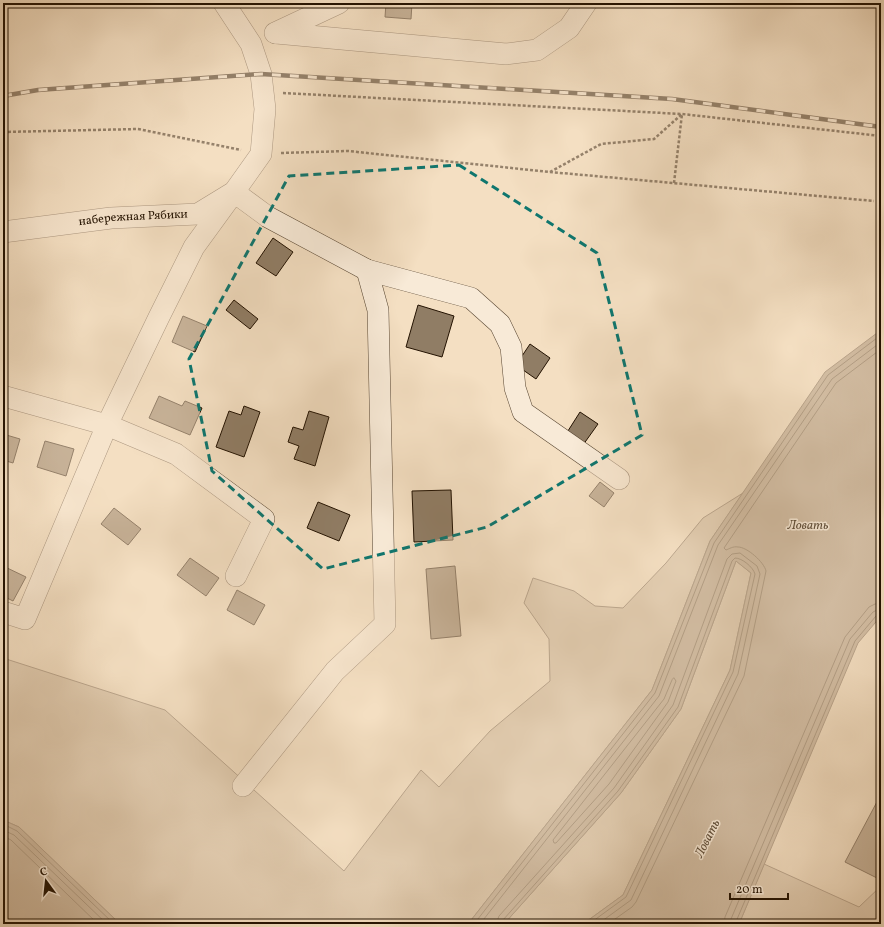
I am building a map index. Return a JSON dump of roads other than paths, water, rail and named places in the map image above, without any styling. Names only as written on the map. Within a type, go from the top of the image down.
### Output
[{"type":"street","points":[[224,3],[251,44],[339,3]]},
{"type":"street","points":[[276,33],[506,54],[537,50],[569,28],[586,3]]},
{"type":"street","name":"набережная Рябики","points":[[3,232],[111,218],[198,214],[234,192],[261,154],[265,109],[261,74],[251,44]]},
{"type":"street","points":[[3,612],[25,619],[107,425],[194,247],[234,192],[268,217],[367,270],[471,298],[500,324],[511,347],[515,388],[523,412],[619,479]]},
{"type":"street","points":[[243,786],[335,671],[385,624],[378,310],[367,270]]},
{"type":"street","points":[[3,396],[107,425],[176,454],[264,519],[236,576]]},
{"type":"water","name":"Ловать","points":[[881,330],[881,616],[858,643],[739,924],[583,924],[623,895],[730,670],[751,573],[736,561],[681,709],[621,793],[504,924],[468,924],[652,690],[710,541],[825,372]]},
{"type":"water","points":[[3,820],[19,827],[120,924],[3,924]]},
{"type":"railway","points":[[3,96],[38,90],[261,74],[672,99],[881,127]]}]
